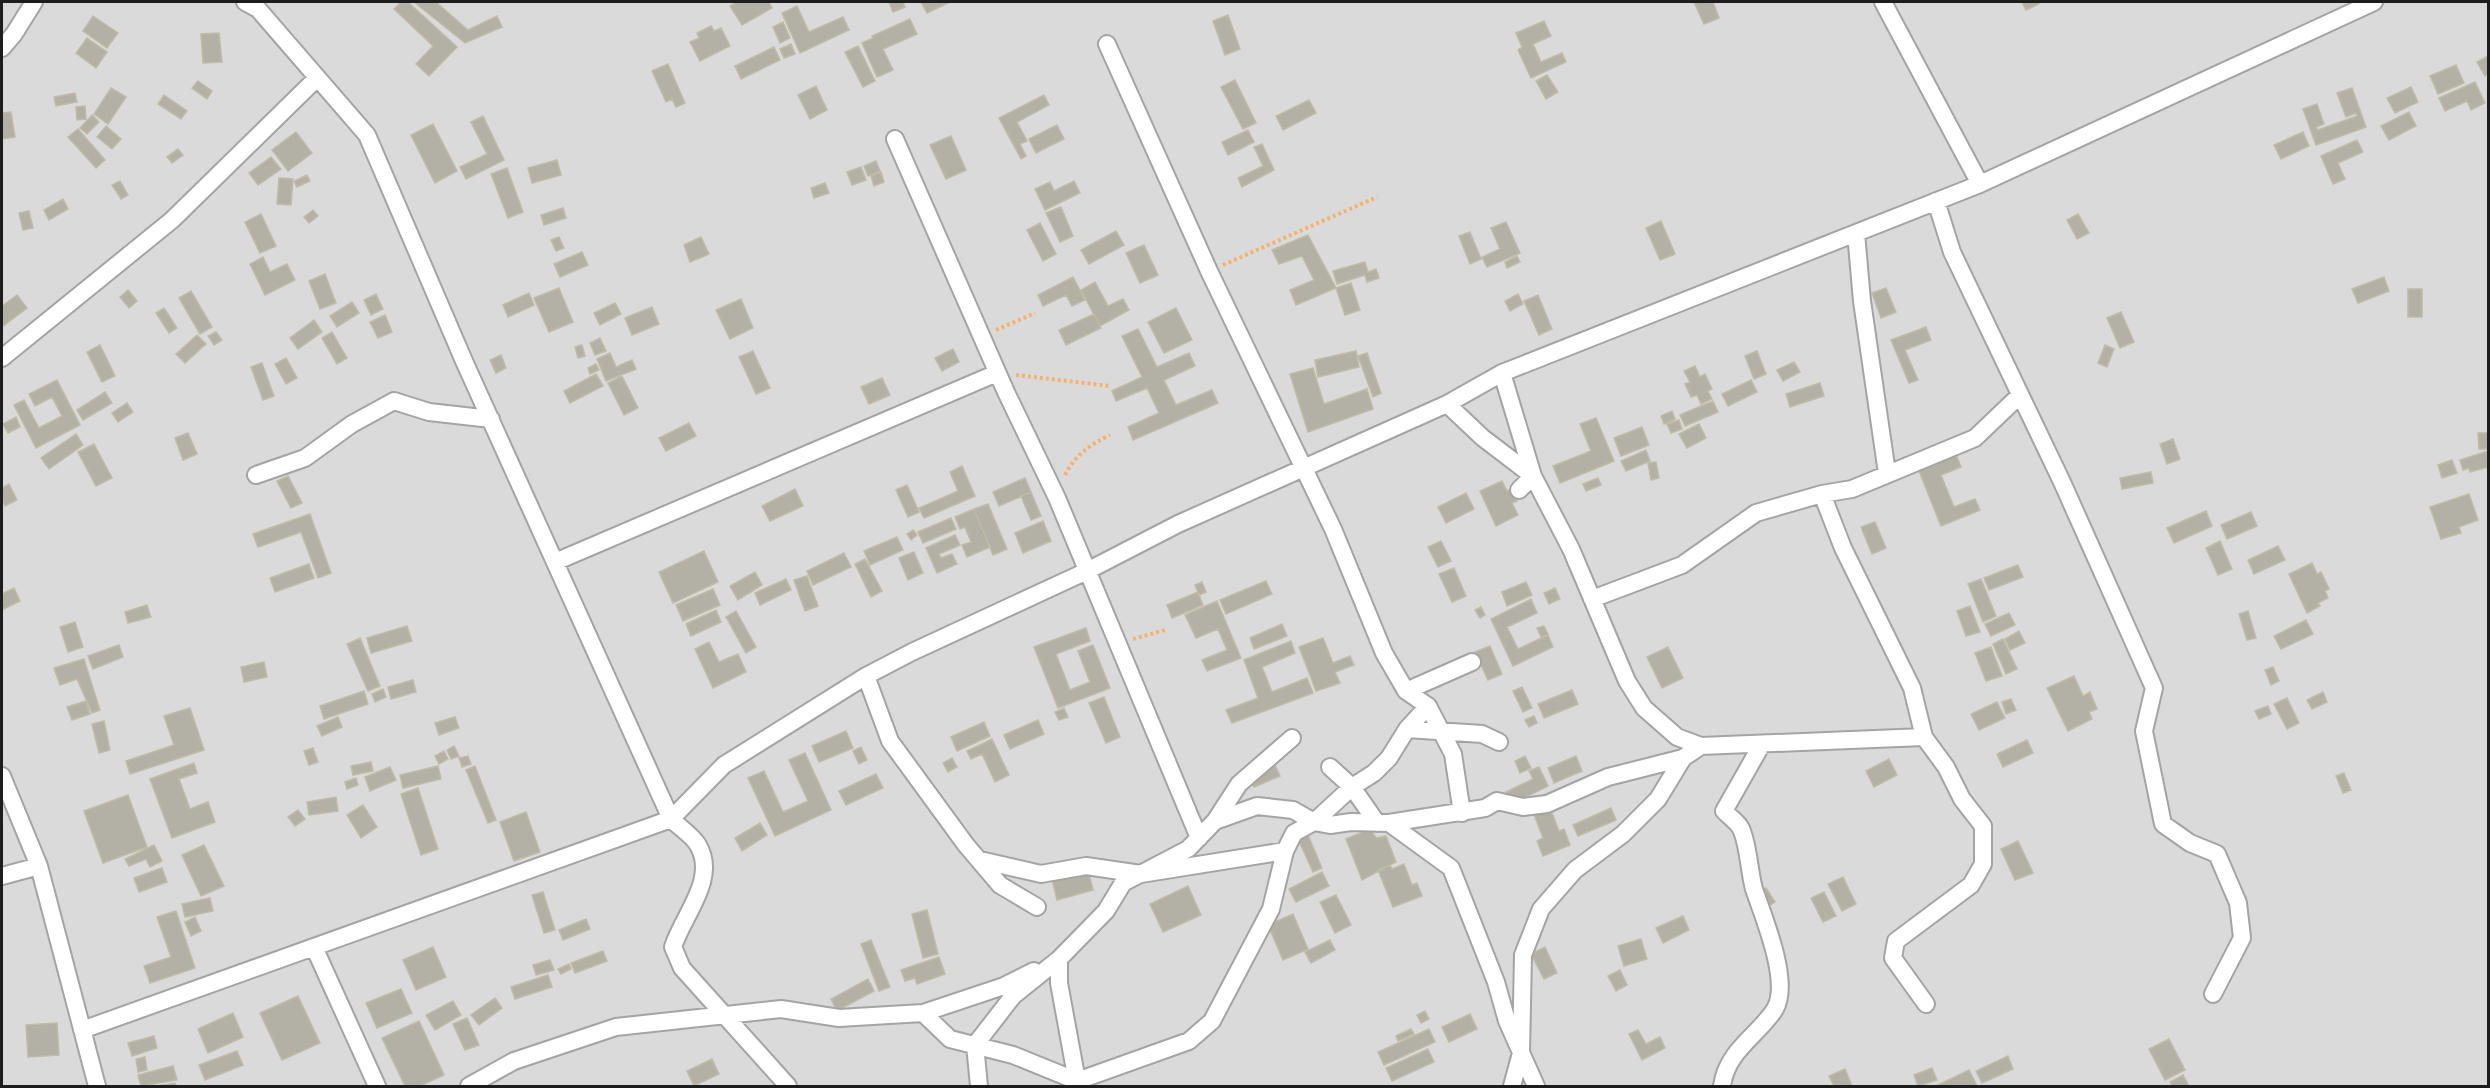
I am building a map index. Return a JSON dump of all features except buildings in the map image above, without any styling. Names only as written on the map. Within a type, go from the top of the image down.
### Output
[{"type":"street","points":[[2,48],[14,34],[34,2]]},
{"type":"street","points":[[245,2],[258,9],[367,135],[491,419],[671,819],[698,845],[705,868],[698,897],[680,925],[673,947],[682,968],[788,1086]]},
{"type":"street","points":[[1883,2],[1980,184]]},
{"type":"street","points":[[82,1030],[671,819],[724,765],[866,676],[912,652],[1087,571],[1178,524],[1447,404],[1502,373],[1980,184],[2374,2]]},
{"type":"street","points":[[1107,44],[1209,271],[1333,529],[1384,653],[1406,691],[1428,706],[1454,754],[1462,813]]},
{"type":"street","points":[[2,358],[172,220],[317,78]]},
{"type":"street","points":[[895,139],[997,373],[1056,498],[1199,838]]},
{"type":"street","points":[[1936,201],[1952,252],[2062,482],[2154,688],[2144,731],[2163,824],[2190,843],[2217,854],[2238,903],[2242,938],[2213,994]]},
{"type":"street","points":[[1856,233],[1862,301],[1887,473]]},
{"type":"street","points":[[555,562],[997,373]]},
{"type":"street","points":[[1502,373],[1533,476],[1548,502],[1628,681],[1644,708],[1677,737],[1701,746],[1924,737]]},
{"type":"street","points":[[1592,600],[1682,565],[1756,513],[1822,494],[1852,489],[1975,438],[2019,396]]},
{"type":"street","points":[[256,476],[305,458],[352,424],[394,401],[429,412],[491,419]]},
{"type":"street","points":[[1447,404],[1483,438],[1533,476]]},
{"type":"street","points":[[1519,490],[1533,476]]},
{"type":"street","points":[[1822,494],[1843,548],[1912,688],[1924,737],[1946,767],[1962,799],[1983,826],[1983,864],[1971,885],[1896,941],[1893,958],[1926,1004]]},
{"type":"street","points":[[1406,691],[1472,662]]},
{"type":"street","points":[[866,676],[890,741],[1000,885],[1037,907]]},
{"type":"street","points":[[923,1013],[950,1039],[1013,1055],[1076,1084],[1189,1041],[1212,1021],[1271,909],[1285,851],[1294,833],[1314,822],[1352,787],[1374,773],[1389,758],[1407,729],[1428,706]]},
{"type":"street","points":[[1407,729],[1482,734],[1499,742]]},
{"type":"street","points":[[979,1086],[975,1045],[1013,996],[1059,959],[1106,911],[1123,883],[1188,849],[1215,821],[1241,782],[1292,738]]},
{"type":"street","points":[[1722,1086],[1724,1071],[1753,1032],[1776,1007],[1779,975],[1770,932],[1754,888],[1742,829],[1724,811],[1762,744]]},
{"type":"street","points":[[1215,821],[1257,806],[1293,810],[1314,822],[1330,825],[1383,823],[1462,813],[1485,808],[1497,801],[1523,807],[1547,804],[1608,777],[1683,758],[1701,746]]},
{"type":"street","points":[[1512,1086],[1521,1053],[1523,955],[1541,909],[1575,870],[1623,834],[1658,799],[1683,758]]},
{"type":"street","points":[[1330,767],[1352,787],[1383,823],[1451,868],[1496,982],[1507,1021],[1536,1086]]},
{"type":"street","points":[[2,776],[39,866],[98,1086]]},
{"type":"street","points":[[1241,782],[1257,806]]},
{"type":"street","points":[[980,860],[1041,874],[1086,866],[1140,874],[1285,851]]},
{"type":"street","points":[[2,876],[39,866]]},
{"type":"street","points":[[314,947],[377,1086]]},
{"type":"street","points":[[469,1086],[514,1061],[616,1027],[726,1017],[781,1009],[839,1018],[923,1013],[1004,986],[1059,959]]},
{"type":"street","points":[[1059,959],[1059,983],[1076,1084]]},
{"type":"path","points":[[1209,271],[1377,197]]},
{"type":"path","points":[[982,336],[1035,313]]},
{"type":"path","points":[[997,373],[1110,386]]},
{"type":"path","points":[[1056,498],[1072,461],[1089,445],[1110,435]]},
{"type":"path","points":[[1117,644],[1165,630]]},
{"type":"shaded area","points":[[2,2],[2488,2],[2488,1086],[2,1086]]}]
